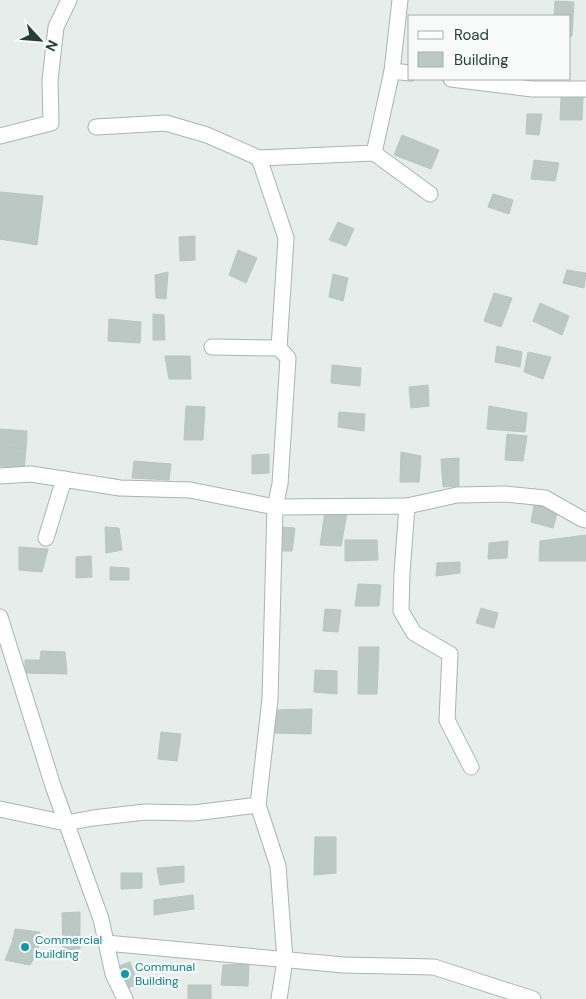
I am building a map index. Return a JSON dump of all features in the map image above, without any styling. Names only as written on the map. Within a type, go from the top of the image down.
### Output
[{"type":"street","points":[[0,136],[51,122],[50,80],[56,27],[69,0]]},
{"type":"street","points":[[374,152],[392,71],[400,0]]},
{"type":"street","points":[[392,71],[408,73]]},
{"type":"street","points":[[459,80],[532,89],[586,89]]},
{"type":"street","points":[[96,127],[166,123],[207,135],[259,158],[374,152],[430,194]]},
{"type":"street","points":[[259,158],[286,238],[279,348],[288,358],[280,484],[275,506],[270,699],[258,805],[278,866],[285,960],[279,999]]},
{"type":"street","points":[[212,347],[279,348]]},
{"type":"street","points":[[0,476],[30,474],[120,488],[190,490],[275,506],[407,506],[457,495],[506,494],[545,498],[586,520]]},
{"type":"street","points":[[46,538],[64,479]]},
{"type":"street","points":[[407,506],[401,611],[414,633],[450,654],[447,720],[471,767]]},
{"type":"street","points":[[0,618],[53,786],[101,919],[113,974],[125,999]]},
{"type":"street","points":[[0,809],[66,823],[144,812],[194,814],[258,805]]},
{"type":"street","points":[[106,943],[344,965],[434,967],[533,999]]},
{"type":"building","points":[[555,1],[574,2],[572,36],[571,15],[554,15]]},
{"type":"building","points":[[561,97],[583,98],[582,120],[560,120]]},
{"type":"building","points":[[527,114],[542,114],[539,135],[526,134]]},
{"type":"building","points":[[402,135],[439,150],[431,169],[394,155]]},
{"type":"building","points":[[534,160],[559,163],[555,181],[531,179]]},
{"type":"building","points":[[0,192],[43,196],[37,245],[0,239]]},
{"type":"building","points":[[493,194],[513,200],[509,214],[488,207]]},
{"type":"building","points":[[338,222],[354,229],[346,246],[329,240]]},
{"type":"building","points":[[195,236],[195,260],[180,261],[179,237]]},
{"type":"building","points":[[238,250],[257,258],[246,283],[229,275]]},
{"type":"building","points":[[567,270],[586,273],[584,288],[563,283]]},
{"type":"building","points":[[168,272],[166,299],[156,298],[155,275]]},
{"type":"building","points":[[333,274],[348,278],[343,301],[329,297]]},
{"type":"building","points":[[494,293],[512,298],[501,327],[484,321]]},
{"type":"building","points":[[540,303],[569,316],[562,335],[533,321]]},
{"type":"building","points":[[153,314],[164,315],[165,340],[153,340]]},
{"type":"building","points":[[109,319],[141,322],[140,343],[108,341]]},
{"type":"building","points":[[497,346],[522,352],[520,367],[495,362]]},
{"type":"building","points":[[528,352],[551,357],[543,379],[524,372]]},
{"type":"building","points":[[165,356],[190,356],[191,379],[169,379]]},
{"type":"building","points":[[332,365],[361,368],[360,386],[331,383]]},
{"type":"building","points":[[428,385],[429,406],[411,408],[409,387]]},
{"type":"building","points":[[186,406],[205,407],[203,440],[184,440]]},
{"type":"building","points":[[489,406],[527,413],[525,432],[487,429]]},
{"type":"building","points":[[339,412],[365,414],[364,431],[338,427]]},
{"type":"building","points":[[0,429],[27,431],[26,449],[0,447]]},
{"type":"building","points":[[507,434],[527,436],[523,461],[505,460]]},
{"type":"building","points":[[0,447],[26,449],[24,469],[0,466]]},
{"type":"building","points":[[401,452],[421,456],[419,482],[400,482]]},
{"type":"building","points":[[269,454],[269,473],[252,474],[252,455]]},
{"type":"building","points":[[459,458],[459,486],[443,487],[441,459]]},
{"type":"building","points":[[134,461],[171,464],[169,480],[132,478]]},
{"type":"building","points":[[534,505],[558,510],[553,528],[531,522]]},
{"type":"building","points":[[325,512],[347,513],[341,546],[320,545]]},
{"type":"building","points":[[105,527],[119,528],[122,550],[106,553]]},
{"type":"building","points":[[281,527],[295,528],[292,551],[280,551]]},
{"type":"building","points":[[586,535],[586,561],[539,561],[540,541]]},
{"type":"building","points":[[345,540],[377,540],[378,560],[345,561]]},
{"type":"building","points":[[508,541],[507,558],[488,559],[489,543]]},
{"type":"building","points":[[19,547],[48,549],[42,572],[19,570]]},
{"type":"building","points":[[91,556],[92,577],[76,578],[76,557]]},
{"type":"building","points":[[460,562],[460,573],[436,576],[437,563]]},
{"type":"building","points":[[110,567],[129,568],[129,580],[110,580]]},
{"type":"building","points":[[358,584],[381,585],[379,606],[355,606]]},
{"type":"building","points":[[481,608],[498,613],[494,628],[476,623]]},
{"type":"building","points":[[325,609],[341,610],[338,632],[323,631]]},
{"type":"building","points":[[359,647],[379,647],[377,694],[358,694]]},
{"type":"building","points":[[41,651],[65,652],[67,674],[25,673],[25,660],[40,660]]},
{"type":"building","points":[[315,670],[337,671],[337,694],[314,692]]},
{"type":"building","points":[[312,709],[311,734],[275,733],[277,710]]},
{"type":"building","points":[[161,732],[181,734],[177,761],[158,759]]},
{"type":"building","points":[[315,837],[336,837],[336,873],[314,875]]},
{"type":"building","points":[[184,866],[184,882],[160,885],[157,868]]},
{"type":"building","points":[[121,873],[142,873],[142,888],[121,889]]},
{"type":"building","points":[[193,895],[194,909],[154,915],[154,900]]},
{"type":"building","points":[[80,912],[80,949],[63,950],[62,913]]},
{"type":"building","name":"Commercial building","points":[[15,929],[40,932],[38,952],[30,965],[5,960]]},
{"type":"building","name":"Communal Building","points":[[130,962],[138,984],[122,990],[114,968]]},
{"type":"building","points":[[249,964],[248,986],[221,985],[223,965]]},
{"type":"building","points":[[188,985],[211,985],[211,999],[188,999]]},
{"type":"place","name":"Commercial building","points":[[25,947]]},
{"type":"place","name":"Communal Building","points":[[125,974]]}]
